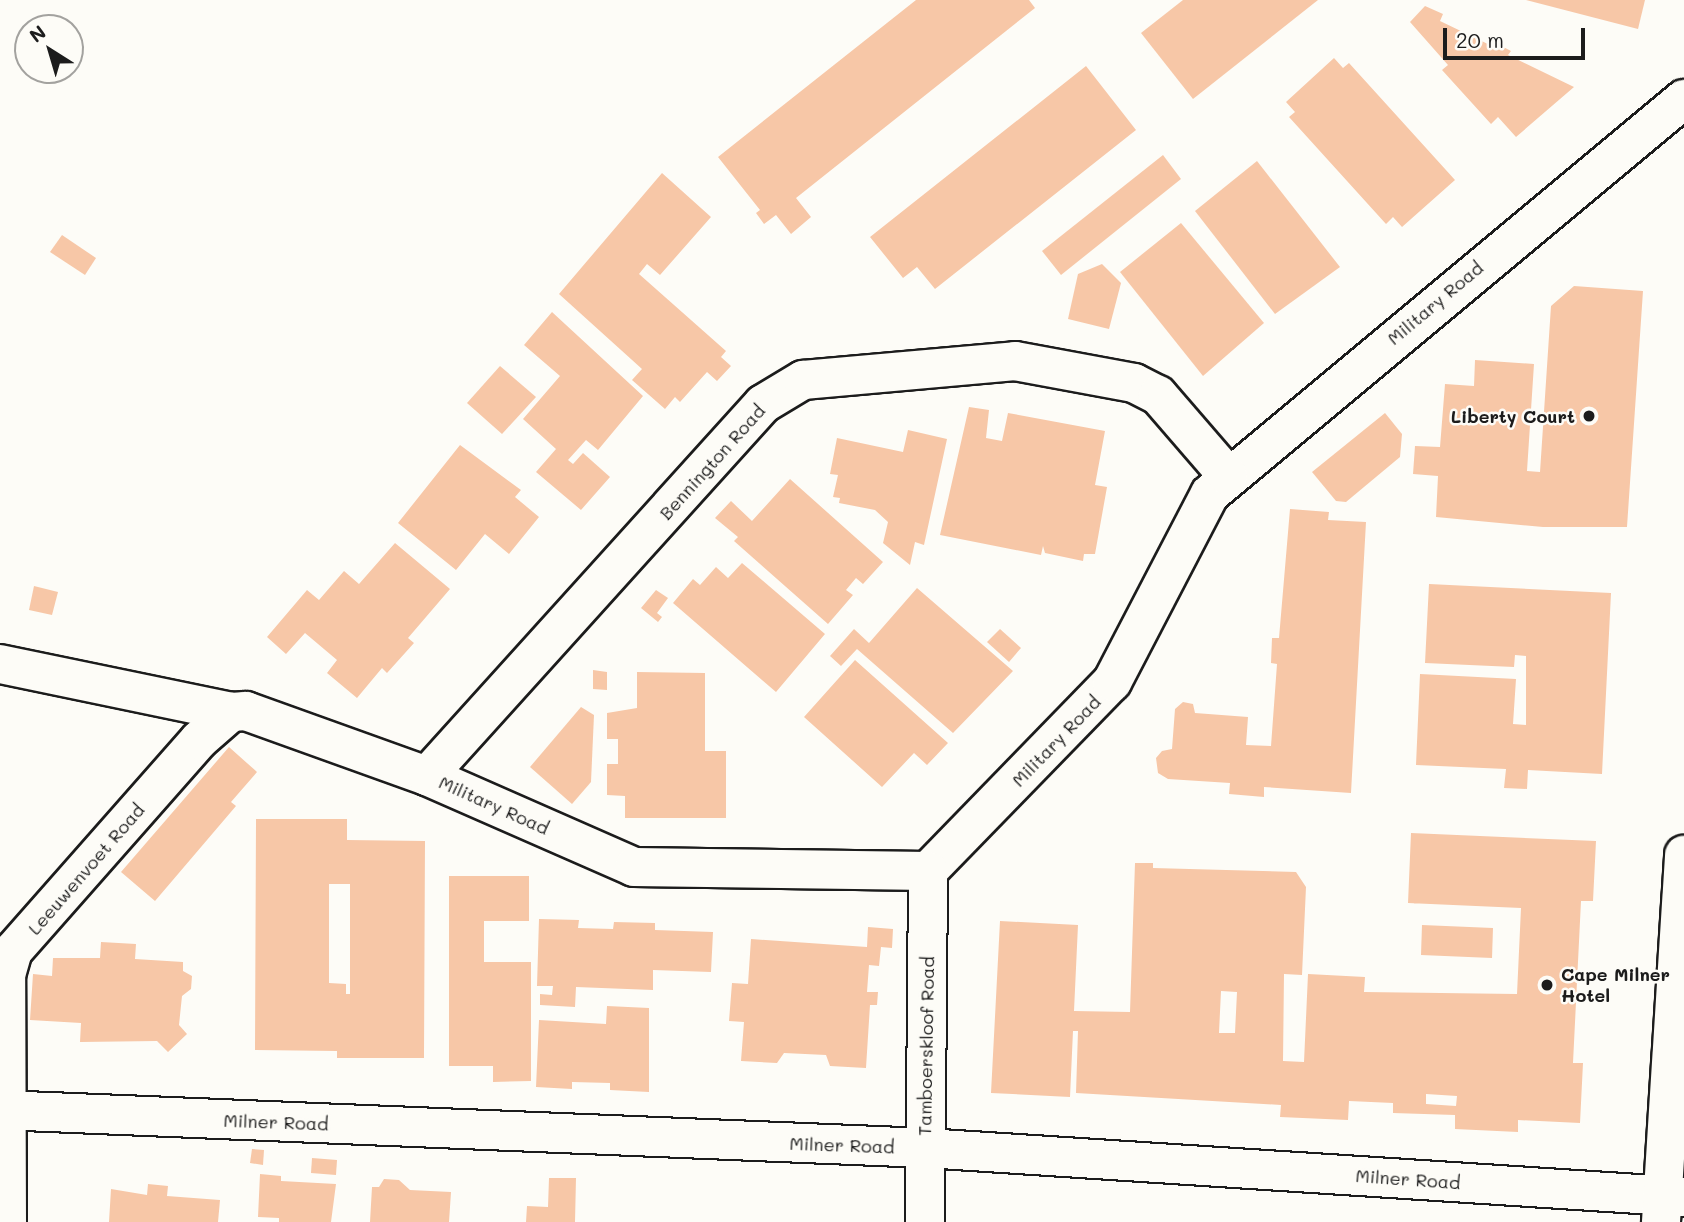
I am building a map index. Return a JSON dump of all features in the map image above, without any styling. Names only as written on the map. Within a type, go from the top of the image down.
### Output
[{"type":"street","name":"Military Road","points":[[0,664],[231,712],[246,711],[427,776],[635,867],[928,871],[1112,682],[1210,494],[1228,476],[1684,99]]},
{"type":"street","name":"Bennington Road","points":[[427,776],[763,404],[803,380],[1015,361],[1134,383],[1158,395],[1228,476]]},
{"type":"street","name":"Leeuwenvoet Road","points":[[7,1222],[2,1110],[6,975],[13,951],[199,740],[231,712]]},
{"type":"street","points":[[1669,1205],[1684,855]]},
{"type":"street","name":"Tamboerskloof Road","points":[[925,1222],[928,871]]},
{"type":"street","name":"Milner Road","points":[[2,1110],[925,1148],[1669,1205]]},
{"type":"building","points":[[916,0],[1029,0],[1035,8],[796,198],[811,217],[791,234],[776,215],[764,224],[756,213],[760,210],[718,157]]},
{"type":"building","points":[[1183,0],[1318,0],[1193,99],[1141,33]]},
{"type":"building","points":[[1526,0],[1645,0],[1638,29]]},
{"type":"building","points":[[1425,6],[1443,14],[1440,21],[1492,46],[1494,42],[1511,51],[1508,55],[1574,87],[1516,137],[1498,117],[1491,124],[1442,70],[1448,65],[1410,22]]},
{"type":"building","points":[[1334,58],[1343,68],[1349,63],[1455,180],[1402,227],[1393,217],[1386,224],[1289,117],[1295,112],[1286,102]]},
{"type":"building","points":[[1086,66],[1136,130],[935,289],[917,267],[903,278],[870,237]]},
{"type":"building","points":[[1163,155],[1181,179],[1061,275],[1042,251]]},
{"type":"building","points":[[1257,161],[1340,267],[1275,314],[1195,211]]},
{"type":"building","points":[[662,173],[711,217],[660,275],[647,264],[639,274],[726,351],[721,357],[731,366],[717,381],[707,372],[680,402],[675,397],[665,409],[632,380],[642,369],[559,294]]},
{"type":"building","points":[[1181,223],[1264,323],[1203,376],[1120,272]]},
{"type":"building","points":[[62,235],[96,258],[85,275],[50,252]]},
{"type":"building","points":[[1102,264],[1121,283],[1109,329],[1068,319],[1078,274]]},
{"type":"building","name":"Liberty Court","points":[[1574,286],[1643,291],[1627,527],[1543,527],[1436,517],[1438,476],[1413,474],[1415,446],[1440,447],[1445,384],[1474,386],[1475,360],[1534,364],[1527,471],[1540,472],[1551,306]]},
{"type":"building","points":[[552,312],[643,396],[598,450],[586,440],[568,460],[573,464],[583,453],[610,477],[581,510],[536,472],[556,449],[523,419],[560,376],[524,345]]},
{"type":"building","points":[[500,366],[536,397],[502,434],[467,403]]},
{"type":"building","points":[[969,407],[989,410],[986,438],[1002,441],[1008,413],[1105,431],[1095,485],[1107,487],[1095,554],[1084,554],[1083,561],[1045,553],[1043,546],[1041,555],[940,535]]},
{"type":"building","points":[[1385,413],[1402,434],[1400,457],[1346,502],[1336,501],[1312,472]]},
{"type":"building","points":[[908,430],[947,439],[924,545],[915,542],[910,565],[883,543],[888,522],[875,510],[839,503],[840,498],[833,497],[838,475],[830,474],[837,438],[903,452]]},
{"type":"building","points":[[460,445],[521,490],[515,497],[539,517],[509,554],[485,534],[456,570],[398,523]]},
{"type":"building","points":[[790,479],[883,562],[863,584],[856,578],[846,590],[853,595],[828,624],[734,541],[738,537],[715,518],[731,501],[752,521]]},
{"type":"building","points":[[1290,509],[1329,512],[1328,520],[1366,522],[1351,793],[1264,787],[1264,797],[1229,794],[1230,783],[1168,779],[1158,773],[1156,758],[1162,751],[1172,749],[1175,709],[1183,702],[1193,704],[1195,713],[1248,717],[1246,745],[1271,746],[1277,664],[1271,663],[1272,638],[1279,638]]},
{"type":"building","points":[[395,543],[450,589],[408,638],[414,643],[387,673],[382,668],[357,698],[327,673],[337,660],[305,633],[286,654],[267,637],[307,590],[319,600],[344,571],[359,584]]},
{"type":"building","points":[[742,563],[825,634],[776,692],[673,603],[693,579],[700,585],[716,567],[728,578]]},
{"type":"building","points":[[1429,584],[1611,593],[1602,774],[1528,770],[1527,789],[1504,788],[1506,769],[1416,765],[1420,674],[1516,679],[1513,724],[1526,725],[1526,656],[1515,655],[1514,667],[1425,663]]},
{"type":"building","points":[[34,586],[58,592],[52,615],[29,610]]},
{"type":"building","points":[[917,588],[1013,671],[953,733],[857,649],[841,666],[830,656],[854,629],[869,643]]},
{"type":"building","points":[[656,590],[668,598],[657,613],[662,617],[658,622],[641,608]]},
{"type":"building","points":[[1000,629],[1021,648],[1009,662],[987,642]]},
{"type":"building","points":[[855,660],[948,743],[927,765],[914,753],[882,787],[804,717]]},
{"type":"building","points":[[593,670],[607,672],[607,690],[593,689]]},
{"type":"building","points":[[637,672],[705,673],[705,751],[726,751],[726,818],[625,818],[625,796],[607,795],[607,764],[618,764],[618,739],[607,739],[607,713],[637,708]]},
{"type":"building","points":[[581,707],[594,715],[591,782],[572,804],[530,767]]},
{"type":"building","points":[[229,747],[257,772],[231,802],[236,806],[155,901],[121,872]]},
{"type":"building","points":[[256,819],[347,819],[347,840],[425,841],[424,1058],[337,1058],[337,1051],[255,1050]],"holes":[[[329,884],[350,884],[350,994],[346,994],[346,984],[329,983]]]},
{"type":"building","points":[[1411,833],[1596,841],[1593,901],[1581,901],[1573,1063],[1583,1063],[1580,1123],[1518,1120],[1518,1132],[1455,1129],[1455,1115],[1393,1113],[1393,1103],[1349,1101],[1348,1120],[1280,1117],[1281,1105],[1076,1093],[1078,1031],[1073,1031],[1070,1097],[991,1093],[1000,921],[1078,925],[1074,1011],[1130,1012],[1135,863],[1153,863],[1153,868],[1296,872],[1306,887],[1302,975],[1284,974],[1283,1061],[1304,1062],[1308,974],[1365,977],[1364,992],[1517,994],[1521,908],[1408,903]],"holes":[[[1221,991],[1237,992],[1235,1033],[1219,1033]],[[1426,1094],[1457,1096],[1456,1106],[1426,1104]]]},
{"type":"building","points":[[449,876],[529,876],[529,921],[484,921],[484,962],[531,962],[531,1081],[493,1082],[493,1066],[449,1066]]},
{"type":"building","points":[[539,919],[579,920],[578,928],[613,929],[614,922],[655,923],[655,930],[713,932],[711,972],[653,970],[653,990],[576,987],[575,1007],[540,1005],[540,994],[552,995],[553,986],[537,986]]},
{"type":"building","points":[[1422,925],[1493,928],[1492,958],[1421,955]]},
{"type":"building","points":[[868,927],[893,929],[892,948],[881,947],[879,966],[869,965],[867,992],[878,992],[877,1005],[870,1005],[866,1068],[830,1066],[826,1055],[784,1053],[777,1063],[741,1061],[744,1022],[729,1021],[732,983],[748,984],[751,939],[867,947]]},
{"type":"building","points":[[101,942],[136,944],[135,959],[183,962],[183,971],[192,976],[191,989],[182,996],[179,1025],[187,1034],[168,1052],[157,1041],[80,1042],[81,1023],[30,1020],[33,974],[52,976],[53,958],[100,958]]},
{"type":"building","points":[[607,1006],[649,1008],[649,1092],[610,1090],[610,1083],[572,1082],[572,1089],[536,1087],[539,1020],[606,1024]]},
{"type":"building","points":[[252,1149],[264,1150],[263,1165],[250,1163]]},
{"type":"building","points":[[312,1158],[337,1160],[336,1175],[311,1173]]},
{"type":"building","points":[[260,1174],[281,1176],[281,1181],[336,1184],[331,1222],[279,1222],[279,1218],[258,1217]]},
{"type":"building","points":[[549,1178],[576,1178],[575,1222],[526,1222],[527,1206],[548,1207]]},
{"type":"building","points":[[384,1179],[399,1180],[410,1190],[451,1192],[449,1222],[370,1222],[372,1187],[379,1187]]},
{"type":"building","points":[[148,1184],[168,1186],[167,1196],[220,1200],[218,1222],[109,1222],[111,1189],[147,1195]]},
{"type":"place","name":"Liberty Court","points":[[1589,416]]},
{"type":"place","name":"Cape Milner Hotel","points":[[1547,985]]}]
